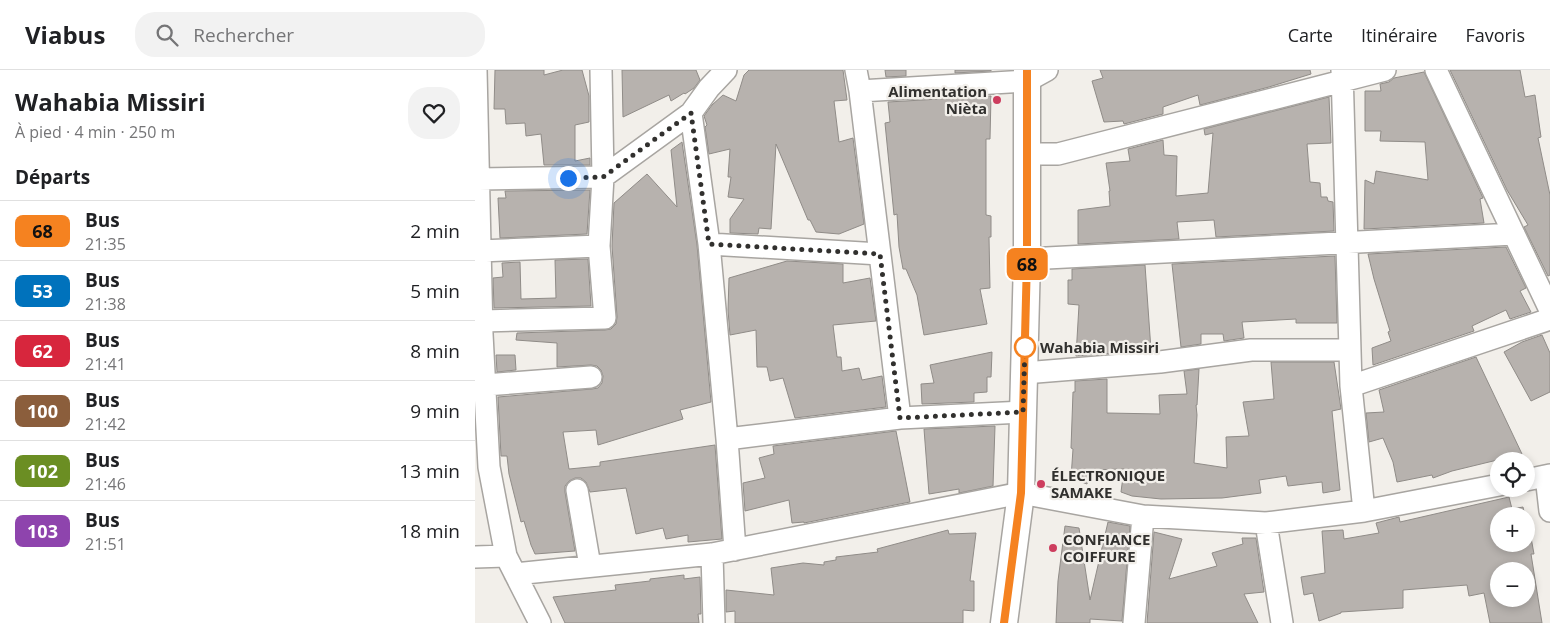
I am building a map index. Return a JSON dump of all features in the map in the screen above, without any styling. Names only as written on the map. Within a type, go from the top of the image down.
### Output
[{"type":"main road","points":[[1004,623],[1021,493],[1027,259],[1027,154],[1033,74]]},
{"type":"street","points":[[476,70],[480,330],[485,385],[482,466],[511,565],[540,623]]},
{"type":"street","points":[[480,330],[605,318],[599,246],[603,177],[601,70]]},
{"type":"street","points":[[726,70],[705,79],[691,113],[709,244],[735,550]]},
{"type":"street","points":[[856,70],[900,418]]},
{"type":"street","points":[[1027,154],[1058,154],[1342,76],[1385,70]]},
{"type":"street","points":[[1436,70],[1550,310]]},
{"type":"street","points":[[860,91],[1033,74]]},
{"type":"street","points":[[1342,76],[1351,386],[1364,511]]},
{"type":"street","points":[[479,179],[603,177],[691,113]]},
{"type":"street","points":[[1027,259],[1514,234]]},
{"type":"street","points":[[709,244],[880,254]]},
{"type":"street","points":[[480,251],[599,246]]},
{"type":"street","points":[[1351,386],[1550,319]]},
{"type":"street","points":[[1024,373],[1160,362],[1251,350],[1350,350]]},
{"type":"street","points":[[485,385],[591,377]]},
{"type":"street","points":[[727,439],[900,418],[1023,412]]},
{"type":"street","points":[[1541,477],[1550,511]]},
{"type":"street","points":[[475,557],[511,565],[590,566],[712,554],[1021,493],[1143,516],[1266,522],[1364,511],[1490,487]]},
{"type":"street","points":[[577,490],[590,566]]},
{"type":"street","points":[[1134,623],[1143,516]]},
{"type":"street","points":[[1266,522],[1282,623]]},
{"type":"street","points":[[712,554],[714,623]]},
{"type":"building","points":[[495,70],[544,70],[544,75],[563,70],[582,70],[589,96],[589,122],[575,125],[575,161],[590,158],[590,165],[544,165],[541,134],[526,136],[525,123],[506,124],[505,109],[494,109]]},
{"type":"building","points":[[622,70],[696,70],[700,80],[694,88],[671,101],[669,95],[623,117]]},
{"type":"building","points":[[749,70],[843,70],[847,100],[834,101],[839,142],[853,138],[864,224],[839,234],[816,232],[810,220],[808,220],[776,144],[771,229],[759,228],[758,234],[730,233],[730,219],[744,199],[728,197],[731,177],[728,177],[730,149],[709,154],[705,127],[707,125],[704,116],[723,95],[736,101],[744,75]]},
{"type":"building","points":[[885,70],[906,70],[906,76],[886,77]]},
{"type":"building","points":[[955,70],[991,70],[991,71],[955,73]]},
{"type":"building","points":[[1100,70],[1310,70],[1311,74],[1200,105],[1198,95],[1163,107],[1163,114],[1124,124],[1123,121],[1104,122],[1092,81],[1103,78]]},
{"type":"building","points":[[1450,70],[1520,70],[1525,97],[1535,95],[1541,137],[1538,138],[1550,195],[1550,275],[1548,276],[1524,227],[1528,225],[1507,190]]},
{"type":"building","points":[[1424,72],[1483,198],[1480,199],[1484,223],[1364,229],[1365,180],[1374,184],[1376,171],[1428,180],[1425,142],[1380,141],[1381,131],[1365,131],[1365,91],[1381,91],[1380,84],[1389,82],[1394,78]]},
{"type":"building","points":[[991,96],[990,139],[986,139],[986,215],[991,216],[991,237],[989,237],[990,288],[980,289],[987,324],[924,335],[917,295],[906,269],[903,269],[899,247],[897,214],[894,215],[885,123],[890,122],[888,102]]},
{"type":"building","points":[[1329,97],[1331,143],[1307,144],[1310,182],[1320,183],[1321,197],[1327,197],[1328,201],[1333,202],[1334,231],[1216,237],[1214,220],[1177,222],[1179,239],[1078,244],[1078,210],[1110,206],[1106,163],[1130,161],[1128,149],[1163,140],[1164,155],[1177,156],[1176,196],[1208,193],[1213,133],[1205,135],[1204,129]]},
{"type":"building","points":[[682,142],[697,245],[711,402],[680,410],[683,419],[598,445],[596,430],[563,432],[569,469],[600,466],[600,462],[715,445],[722,539],[688,542],[688,535],[666,539],[663,528],[636,534],[626,488],[590,492],[586,482],[581,478],[575,478],[565,486],[565,492],[575,551],[535,554],[524,521],[521,522],[509,474],[507,456],[501,456],[498,397],[598,388],[602,383],[603,376],[597,366],[557,367],[557,343],[516,340],[517,333],[605,330],[611,329],[616,324],[612,246],[614,203],[647,174],[677,207],[671,150]]},
{"type":"building","points":[[590,190],[587,234],[500,238],[498,198],[506,198],[505,191]]},
{"type":"building","points":[[1506,247],[1526,288],[1520,291],[1531,312],[1510,319],[1506,310],[1472,326],[1474,331],[1373,365],[1372,348],[1391,341],[1388,332],[1390,331],[1368,254]]},
{"type":"building","points":[[1335,256],[1337,323],[1296,323],[1296,319],[1242,322],[1244,338],[1224,341],[1223,334],[1201,334],[1201,344],[1181,347],[1172,264]]},
{"type":"building","points":[[588,259],[591,306],[494,308],[493,278],[503,277],[502,263],[520,262],[521,299],[556,298],[555,260]]},
{"type":"building","points":[[787,261],[843,264],[843,283],[870,278],[876,321],[833,325],[837,357],[841,357],[842,371],[859,368],[862,380],[882,376],[886,407],[795,418],[783,378],[770,381],[767,367],[757,367],[756,330],[730,335],[728,310],[729,278]]},
{"type":"building","points":[[1145,265],[1151,350],[1076,356],[1079,305],[1068,304],[1068,280],[1072,280],[1072,269]]},
{"type":"building","points":[[1542,335],[1550,353],[1550,392],[1531,401],[1504,352],[1522,342]]},
{"type":"building","points":[[992,352],[991,377],[987,377],[987,392],[974,393],[974,402],[922,404],[921,384],[934,383],[930,365]]},
{"type":"building","points":[[496,355],[515,355],[516,370],[497,372]]},
{"type":"building","points":[[1476,357],[1521,452],[1490,452],[1490,462],[1452,471],[1433,478],[1432,475],[1397,482],[1393,462],[1383,438],[1369,442],[1366,413],[1384,412],[1379,390]]},
{"type":"building","points":[[1271,362],[1334,362],[1341,409],[1332,411],[1340,490],[1323,493],[1322,482],[1288,486],[1286,476],[1259,480],[1261,493],[1222,498],[1161,499],[1132,496],[1121,492],[1124,469],[1089,470],[1087,484],[1071,478],[1073,392],[1075,392],[1075,381],[1107,379],[1107,413],[1160,414],[1159,395],[1187,394],[1184,371],[1199,369],[1194,463],[1227,468],[1226,437],[1249,436],[1243,402],[1274,399]]},
{"type":"building","points":[[995,426],[993,486],[959,493],[959,489],[929,494],[924,429]]},
{"type":"building","points":[[896,431],[910,502],[804,523],[792,523],[789,500],[745,511],[743,483],[765,478],[759,458],[774,454],[773,446]]},
{"type":"building","points":[[1509,497],[1512,507],[1490,507],[1490,552],[1534,552],[1534,554],[1531,554],[1532,562],[1490,562],[1490,607],[1535,607],[1535,579],[1542,623],[1490,623],[1484,593],[1469,596],[1467,585],[1403,590],[1403,608],[1341,612],[1319,621],[1313,593],[1304,595],[1301,577],[1325,573],[1322,531],[1343,530],[1344,539],[1379,533],[1376,523],[1399,517],[1400,522]]},
{"type":"building","points":[[1108,522],[1130,526],[1122,621],[1090,619],[1090,623],[1056,623],[1058,581],[1065,526],[1079,528],[1090,600]]},
{"type":"building","points":[[948,530],[949,534],[976,533],[970,581],[974,581],[974,611],[963,610],[963,623],[735,623],[735,611],[726,612],[726,590],[774,595],[771,568],[803,563],[824,565],[824,562],[836,560],[836,557],[878,552],[877,549]]},
{"type":"building","points":[[1154,532],[1182,539],[1169,579],[1217,566],[1212,553],[1243,544],[1242,538],[1256,538],[1264,592],[1244,594],[1258,623],[1147,623]]},
{"type":"building","points":[[684,575],[684,579],[700,577],[701,614],[698,614],[699,623],[565,623],[553,597],[616,590],[615,585]]},
{"type":"bus line","name":"68","points":[[1004,623],[1021,493],[1027,259],[1027,70]]},
{"type":"place","name":"Alimentation Nièta","points":[[997,100]]},
{"type":"place","name":"Wahabia Missiri","points":[[1025,347]]},
{"type":"place","name":"ÉLECTRONIQUE SAMAKE","points":[[1041,484]]},
{"type":"place","name":"CONFIANCE COIFFURE","points":[[1053,548]]},
{"type":"route","points":[[568,178],[603,177],[691,113],[709,244],[880,254],[900,418],[1023,412],[1025,347]]}]
